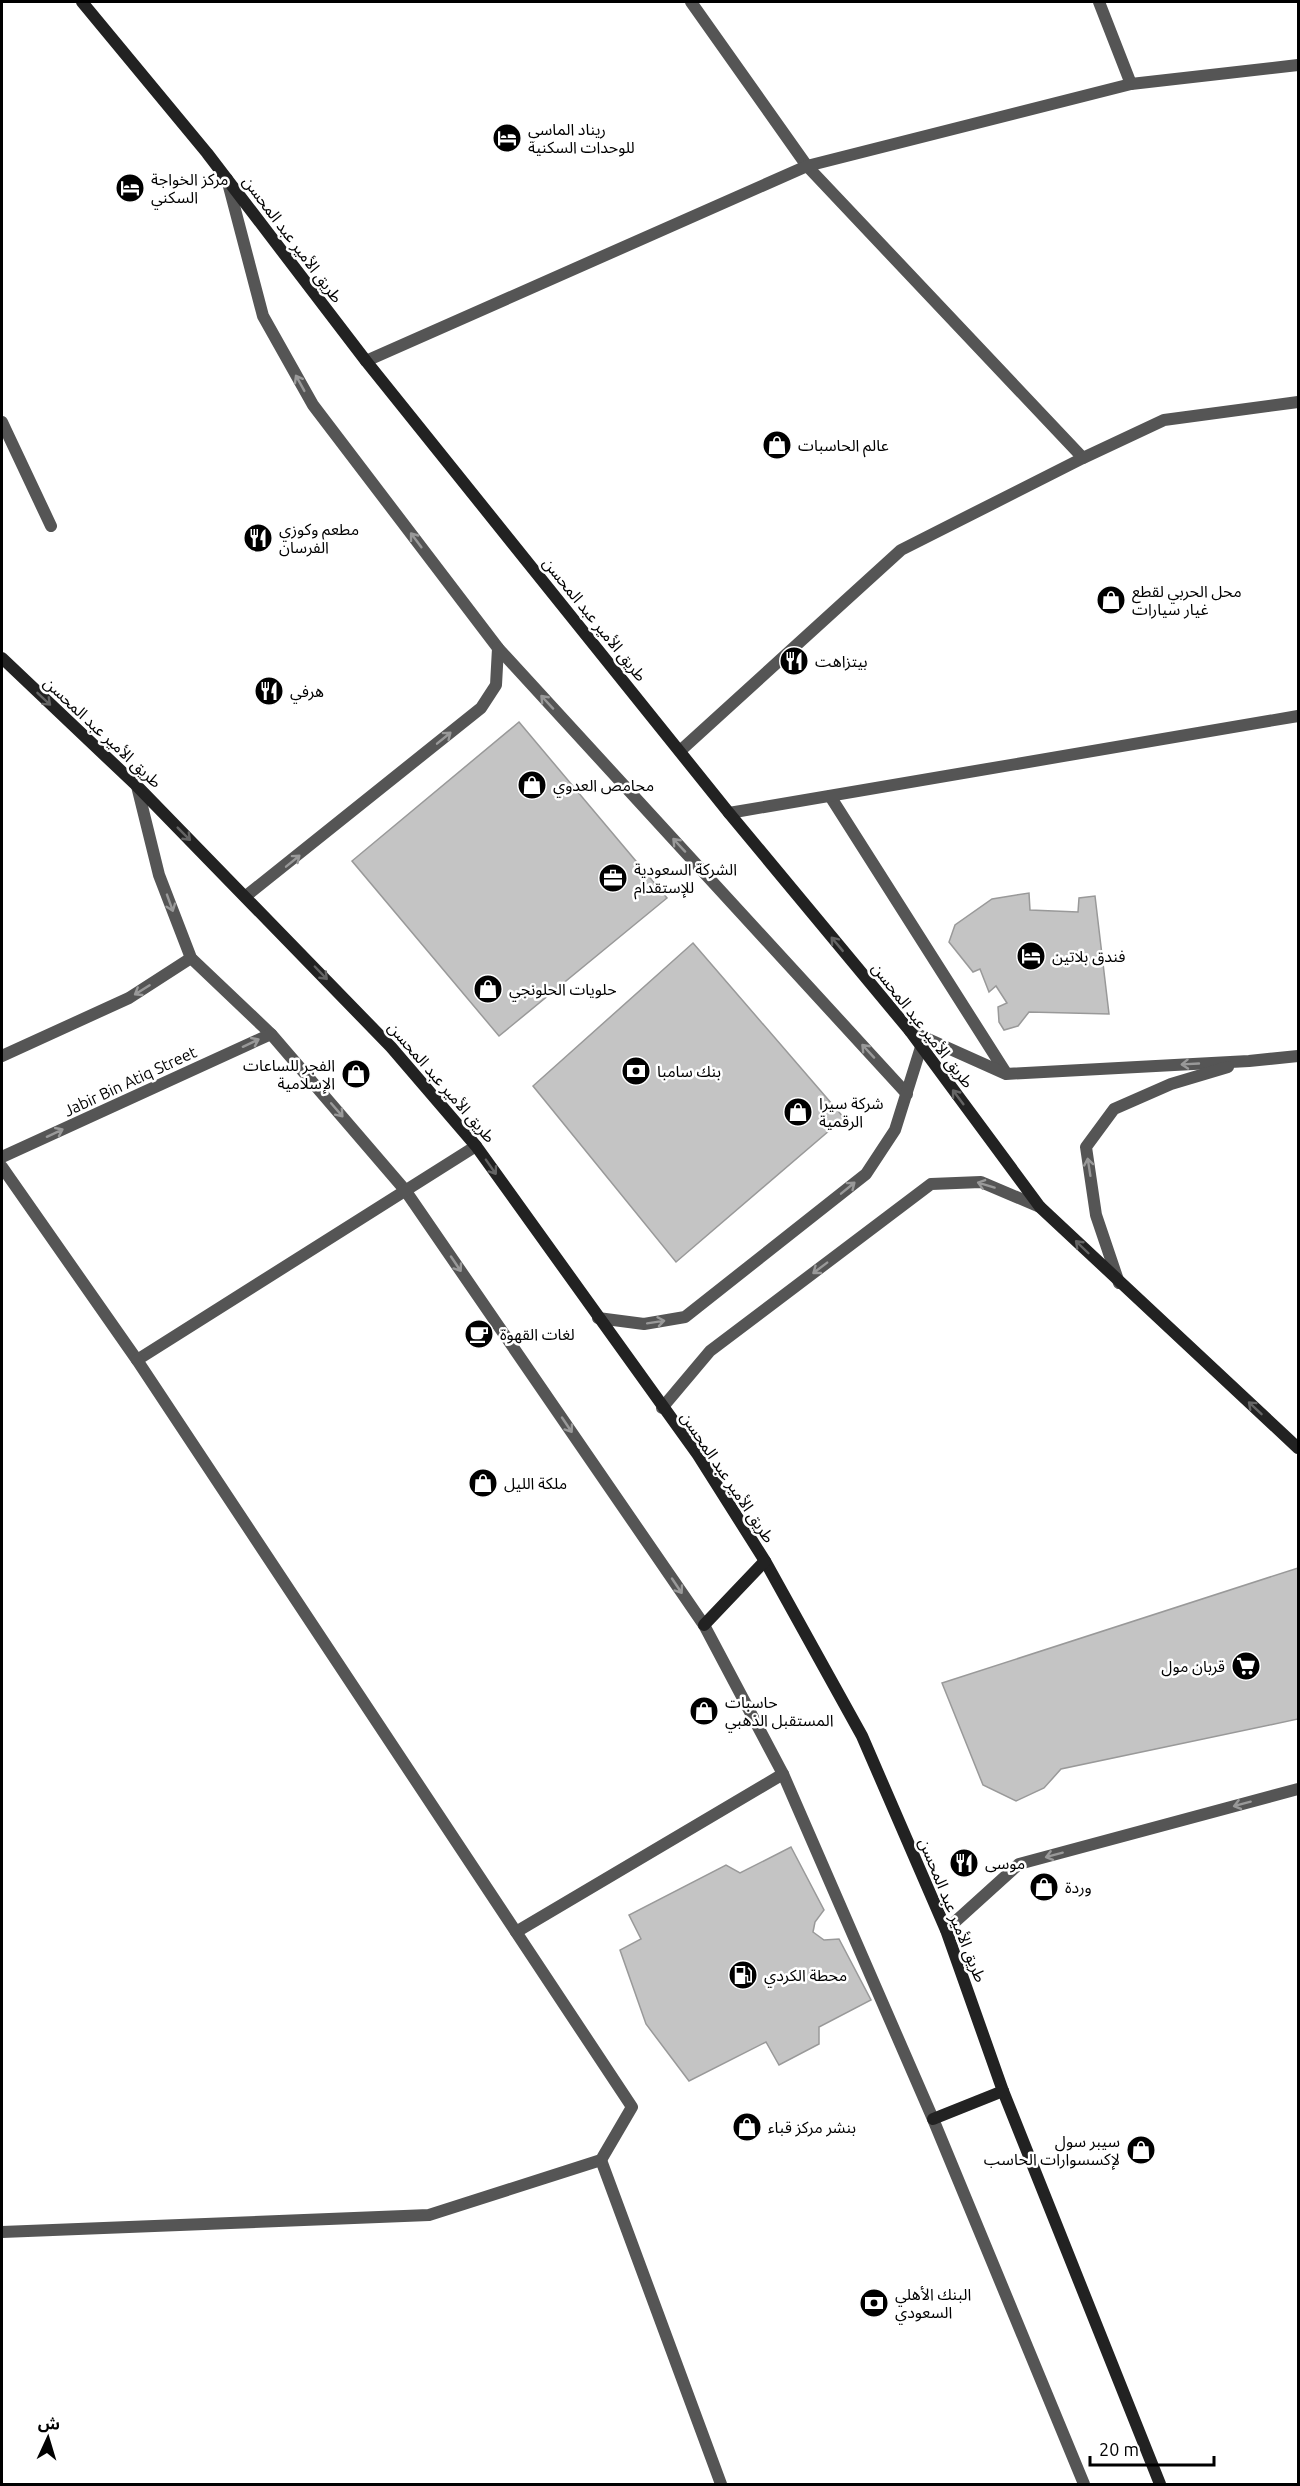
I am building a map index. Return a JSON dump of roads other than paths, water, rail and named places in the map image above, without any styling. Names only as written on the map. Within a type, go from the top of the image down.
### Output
[{"type":"main road","name":"طريق الأمير عبد المحسن","points":[[82,2],[227,179],[366,362],[729,813],[910,1031],[1040,1206],[1120,1284],[1299,1448]]},
{"type":"main road","name":"طريق الأمير عبد المحسن","points":[[2,658],[137,786],[392,1047],[476,1146],[662,1408],[698,1455],[765,1561],[862,1736],[946,1930],[1004,2091],[1160,2484]]},
{"type":"main road","points":[[704,1625],[765,1561]]},
{"type":"main road","points":[[933,2119],[1004,2091]]},
{"type":"street","points":[[692,2],[807,166],[1083,458]]},
{"type":"street","points":[[1099,2],[1131,84]]},
{"type":"street","points":[[366,362],[807,166],[1131,84],[1299,65]]},
{"type":"street","points":[[227,179],[263,316],[313,405],[498,648],[907,1094]]},
{"type":"street","points":[[680,751],[901,550],[1083,458],[1164,420],[1299,402]]},
{"type":"street","points":[[2,422],[51,526]]},
{"type":"street","points":[[246,896],[481,708],[496,685],[498,648]]},
{"type":"street","points":[[729,813],[1299,716]]},
{"type":"street","points":[[137,786],[159,875],[191,958],[271,1034],[405,1190],[704,1625],[783,1773],[933,2119],[1084,2484]]},
{"type":"street","points":[[830,796],[1006,1074]]},
{"type":"street","points":[[2,1056],[129,998],[191,958]]},
{"type":"street","points":[[910,1031],[1006,1074],[1249,1061],[1299,1056]]},
{"type":"street","name":"Jabir Bin Atiq Street","points":[[2,1157],[271,1034]]},
{"type":"street","points":[[598,1318],[644,1323],[685,1317],[866,1174],[895,1130],[921,1047]]},
{"type":"street","points":[[1120,1284],[1096,1215],[1086,1147],[1114,1109],[1171,1084],[1249,1061]]},
{"type":"street","points":[[137,1360],[476,1146]]},
{"type":"street","points":[[2,1167],[137,1360],[632,2108],[601,2160],[429,2215],[2,2232]]},
{"type":"street","points":[[662,1408],[710,1351],[931,1184],[981,1182],[1040,1206]]},
{"type":"street","points":[[516,1932],[783,1773]]},
{"type":"street","points":[[946,1930],[1019,1864],[1299,1789]]},
{"type":"street","points":[[601,2160],[721,2484]]},
{"type":"place","name":"ريناد الماسي للوحدات السكنية","points":[[507,138]]},
{"type":"place","name":"مركز الخواجة السكني","points":[[130,188]]},
{"type":"place","name":"عالم الحاسبات","points":[[777,445]]},
{"type":"place","name":"مطعم وكوزي الفرسان","points":[[258,538]]},
{"type":"place","name":"محل الحربي لقطع غيار سيارات","points":[[1111,600]]},
{"type":"place","name":"بيتزاهت","points":[[794,661]]},
{"type":"place","name":"هرفي","points":[[269,691]]},
{"type":"place","name":"محامص العدوي","points":[[532,785]]},
{"type":"place","name":"الشركة السعودية للإستقدام","points":[[613,878]]},
{"type":"place","name":"فندق بلاتين","points":[[1031,956]]},
{"type":"place","name":"حلويات الحلونجي","points":[[488,989]]},
{"type":"place","name":"بنك سامبا","points":[[636,1071]]},
{"type":"place","name":"الفجر للساعات الإسلامية","points":[[356,1074]]},
{"type":"place","name":"شركة سيرا الرقمية","points":[[798,1112]]},
{"type":"place","name":"لغات القهوة","points":[[479,1334]]},
{"type":"place","name":"ملكة الليل","points":[[483,1483]]},
{"type":"place","name":"قربان مول","points":[[1246,1666]]},
{"type":"place","name":"حاسبات المستقبل الذهبي","points":[[704,1711]]},
{"type":"place","name":"موسى","points":[[964,1863]]},
{"type":"place","name":"وردة","points":[[1044,1887]]},
{"type":"place","name":"محطة الكردي","points":[[743,1975]]},
{"type":"place","name":"بنشر مركز قباء","points":[[747,2127]]},
{"type":"place","name":"سيبر سول لإكسسوارات الحاسب","points":[[1141,2150]]},
{"type":"place","name":"البنك الأهلي السعودي","points":[[874,2303]]}]
